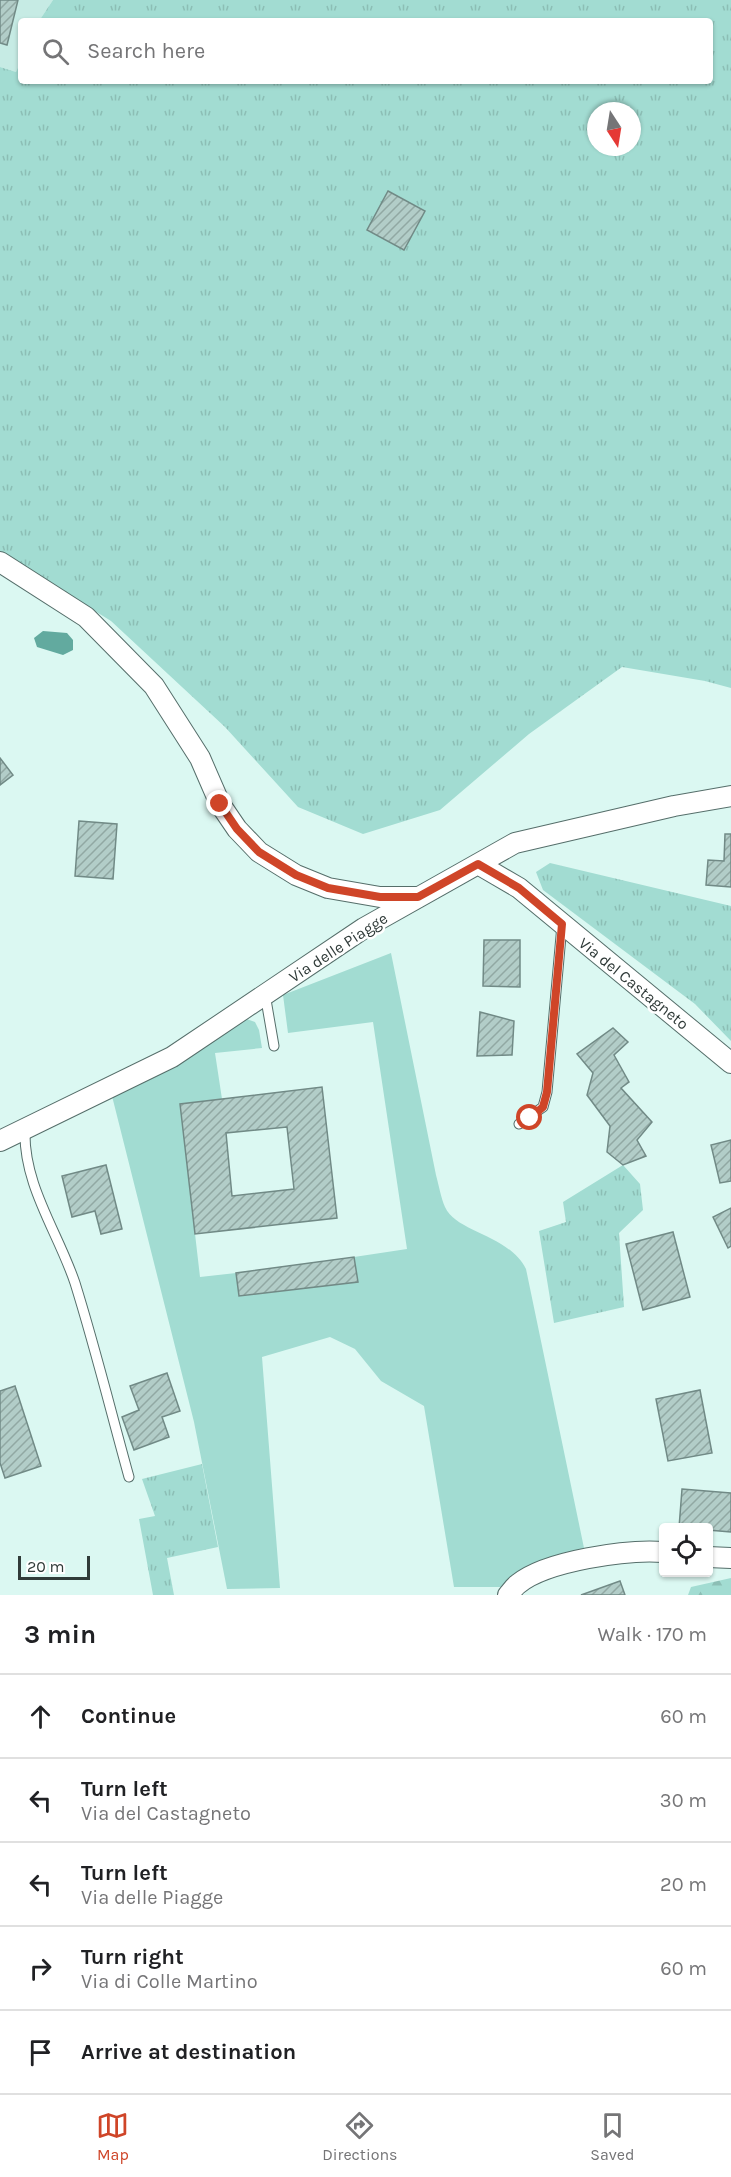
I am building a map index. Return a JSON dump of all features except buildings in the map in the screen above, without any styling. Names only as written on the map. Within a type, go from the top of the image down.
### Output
[{"type":"street","points":[[0,562],[86,617],[154,686],[200,758],[220,804],[237,829],[259,852],[296,875],[328,888],[380,897],[418,897]]},
{"type":"street","name":"Via delle Piagge","points":[[0,1140],[172,1057],[364,928],[516,843],[674,806],[731,796]]},
{"type":"street","name":"Via del Castagneto","points":[[478,864],[519,888],[731,1063]]},
{"type":"street","points":[[508,1595],[518,1584],[554,1566],[624,1552],[659,1552]]},
{"type":"street","points":[[713,1557],[731,1558]]},
{"type":"lane","points":[[519,1124],[543,1107],[547,1092],[562,924]]},
{"type":"lane","points":[[265,994],[274,1046]]},
{"type":"lane","points":[[25,1129],[24,1147],[30,1175],[74,1282],[129,1477]]},
{"type":"shaded area","points":[[0,0],[53,0],[41,18],[18,18],[18,68],[16,72],[0,67]]},
{"type":"shaded area","points":[[43,631],[67,633],[73,640],[73,650],[63,655],[37,647],[34,638]]},
{"type":"green space","points":[[53,0],[731,0],[731,688],[705,681],[622,667],[529,734],[440,810],[363,834],[298,807],[225,727],[111,621],[0,552],[0,67],[16,72],[18,68],[18,84],[713,84],[713,18],[41,18]]},
{"type":"green space","points":[[550,863],[731,906],[731,1041],[695,1004],[543,890],[536,872]]},
{"type":"green space","points":[[391,953],[436,1175],[445,1207],[460,1223],[507,1248],[518,1257],[526,1269],[584,1548],[557,1557],[504,1587],[454,1587],[424,1406],[381,1381],[355,1349],[330,1337],[262,1357],[280,1588],[227,1589],[194,1422],[112,1096],[241,1017],[255,1022],[262,1048],[215,1053],[222,1099],[180,1104],[200,1277],[236,1273],[240,1296],[357,1282],[354,1257],[407,1249],[373,1022],[288,1033],[283,995]]},
{"type":"green space","points":[[623,1165],[640,1184],[643,1210],[619,1233],[624,1307],[554,1323],[539,1231],[566,1222],[563,1202]]},
{"type":"green space","points":[[202,1464],[218,1547],[167,1558],[174,1595],[153,1595],[139,1519],[155,1516],[142,1479]]},
{"type":"green space","points":[[731,1578],[731,1595],[688,1595],[691,1587]]},
{"type":"route","points":[[220,804],[237,829],[259,852],[296,875],[328,888],[380,897],[418,897],[478,864],[519,888],[562,924],[547,1092],[543,1107],[530,1118]]}]
